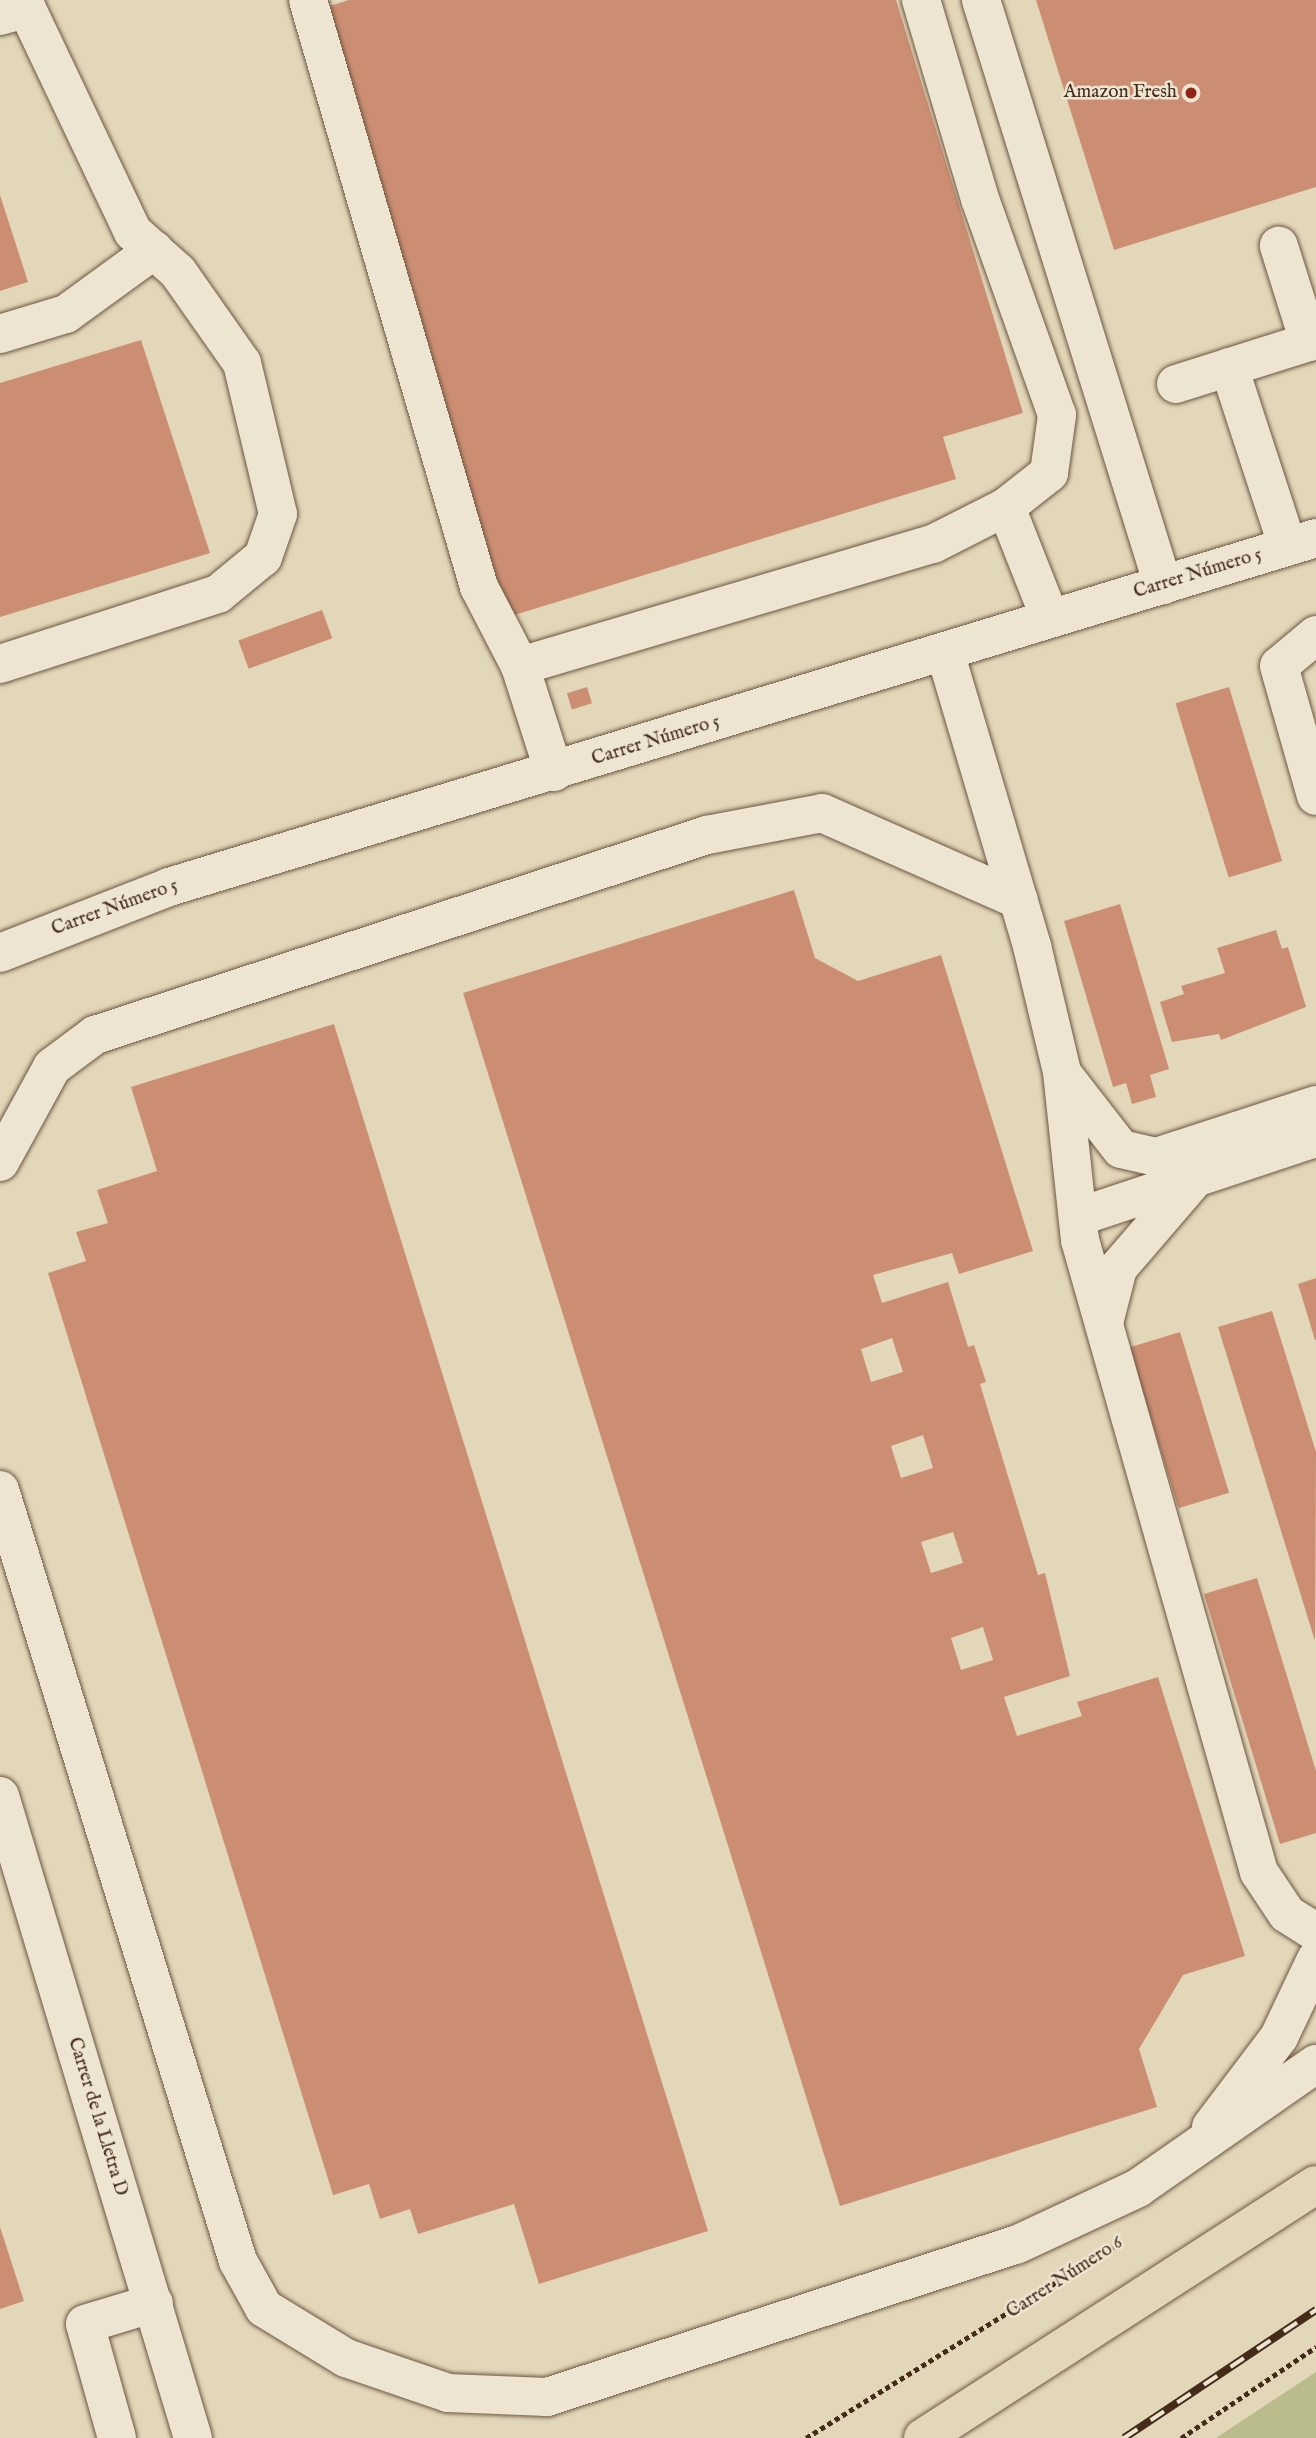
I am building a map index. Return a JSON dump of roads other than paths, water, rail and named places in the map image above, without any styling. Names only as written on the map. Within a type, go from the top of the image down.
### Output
[{"type":"main road","points":[[923,2438],[1316,2185]]},
{"type":"street","points":[[308,0],[479,587],[520,666],[554,772]]},
{"type":"street","points":[[520,666],[933,544],[1006,507],[1049,473],[1057,415],[980,199],[921,0]]},
{"type":"street","points":[[981,0],[1163,586]]},
{"type":"street","points":[[0,16],[27,9],[134,232],[154,250],[215,318],[242,363],[278,514],[263,557],[218,594],[0,664]]},
{"type":"street","points":[[1176,384],[1309,342],[1279,246]]},
{"type":"street","points":[[0,334],[66,314],[154,250]]},
{"type":"street","points":[[1228,367],[1302,542]]},
{"type":"street","points":[[1006,507],[1050,618]]},
{"type":"street","name":"Carrer Número 5","points":[[0,953],[169,887],[554,772],[1302,542]]},
{"type":"street","points":[[1316,635],[1279,666],[1316,796]]},
{"type":"street","points":[[945,652],[1019,900],[1062,1072],[1078,1217],[1104,1325],[1259,1872],[1287,1914],[1316,1932]]},
{"type":"street","points":[[0,1162],[52,1067],[95,1035],[708,835],[822,813],[1019,900]]},
{"type":"street","points":[[0,933],[41,935]]},
{"type":"street","points":[[1062,1072],[1121,1149],[1156,1157],[1316,1105]]},
{"type":"street","points":[[1078,1217],[1316,1138]]},
{"type":"street","points":[[1104,1325],[1118,1268],[1197,1177]]},
{"type":"street","points":[[0,1490],[238,2261],[264,2308],[320,2345],[449,2393],[547,2397],[1016,2245],[1138,2188],[1316,2064]]},
{"type":"street","name":"Carrer de la Lletra D","points":[[0,1796],[193,2438]]},
{"type":"street","points":[[1193,2151],[1279,2037],[1316,1959]]},
{"type":"street","points":[[117,2438],[85,2325],[154,2303]]},
{"type":"railway","points":[[1124,2438],[1316,2310]]},
{"type":"place","name":"Amazon Fresh","points":[[1191,93]]}]
